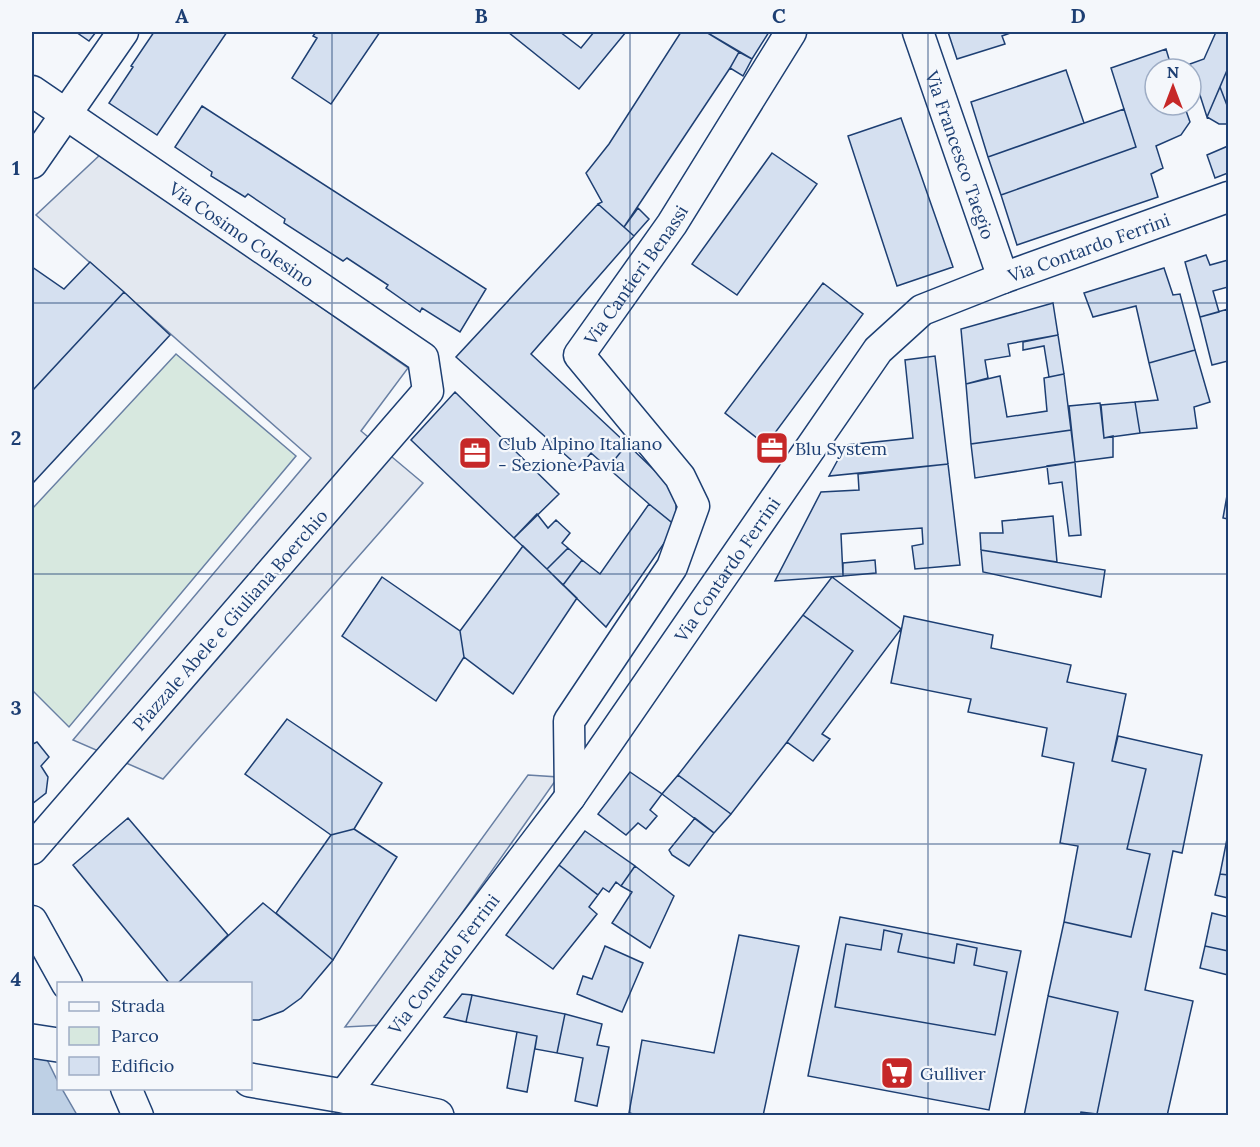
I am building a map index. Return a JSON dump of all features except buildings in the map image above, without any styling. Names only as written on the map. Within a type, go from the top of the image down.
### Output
[{"type":"street","points":[[32,164],[123,32]]},
{"type":"street","name":"Via Cantieri Benassi","points":[[570,797],[569,721],[672,567],[694,507],[680,477],[579,355],[672,224],[792,32]]},
{"type":"street","name":"Via Francesco Taegio","points":[[918,32],[1003,278]]},
{"type":"street","name":"Via Cosimo Colesino","points":[[32,91],[423,358],[428,391]]},
{"type":"street","name":"Via Contardo Ferrini","points":[[344,1096],[570,797],[878,350],[922,310],[1003,278],[1228,197]]},
{"type":"street","name":"Piazzale Abele e Giuliana Boerchio","points":[[32,849],[428,391]]},
{"type":"street","points":[[32,921],[66,982]]},
{"type":"street","points":[[32,1041],[57,1045]]},
{"type":"street","points":[[252,1080],[344,1096],[437,1116]]},
{"type":"street","points":[[126,1090],[138,1116]]},
{"type":"green space","points":[[176,354],[296,456],[69,727],[32,690],[32,509]]},
{"type":"shaded area","points":[[101,154],[408,368],[361,431],[423,483],[163,779],[73,740],[311,458],[36,215]]},
{"type":"shaded area","points":[[528,775],[558,777],[383,1025],[345,1027]]},
{"type":"water","points":[[32,1029],[57,1080],[57,1090],[63,1090],[77,1115],[32,1115]]},
{"type":"place","name":"Blu System","points":[[772,448]]},
{"type":"place","name":"Club Alpino Italiano - Sezione Pavia","points":[[475,453]]},
{"type":"place","name":"Gulliver","points":[[897,1073]]}]
